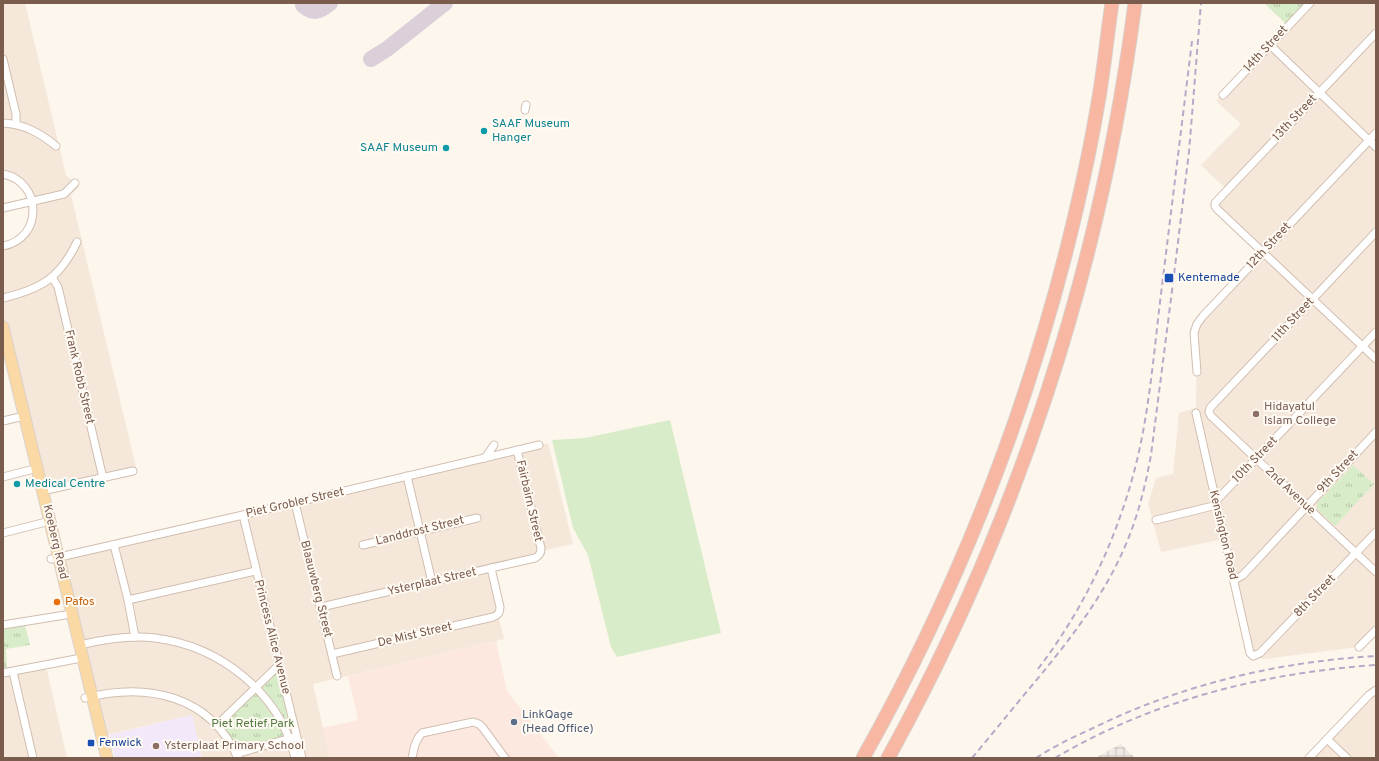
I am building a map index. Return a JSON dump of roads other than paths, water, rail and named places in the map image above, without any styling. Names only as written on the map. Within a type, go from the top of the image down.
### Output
[{"type":"highway","points":[[864,758],[892,708],[958,570],[1015,424],[1054,300],[1079,199],[1098,104],[1112,3]]},
{"type":"highway","points":[[888,758],[907,724],[956,626],[1000,525],[1038,422],[1072,312],[1104,183],[1121,96],[1134,3]]},
{"type":"main road","name":"Koeberg Road","points":[[3,326],[6,361],[42,491],[46,522]]},
{"type":"main road","name":"Koeberg Road","points":[[21,417],[30,470],[80,645],[100,758]]},
{"type":"main road","name":"Koeberg Road","points":[[55,558],[65,615],[76,660],[89,697],[107,758]]},
{"type":"street","name":"14th Street","points":[[1223,95],[1310,3]]},
{"type":"street","name":"13th Street","points":[[1263,252],[1217,209],[1215,203],[1376,33]]},
{"type":"street","points":[[1270,46],[1376,147]]},
{"type":"street","points":[[3,59],[16,114],[16,124]]},
{"type":"street","points":[[3,123],[16,124],[34,131],[56,146]]},
{"type":"street","name":"12th Street","points":[[1197,372],[1194,333],[1202,316],[1376,133]]},
{"type":"street","points":[[3,174],[16,178],[23,184],[29,192],[33,214],[29,228],[23,235],[16,241],[3,246]]},
{"type":"street","points":[[3,208],[64,194],[75,183]]},
{"type":"street","name":"11th Street","points":[[1210,408],[1376,232]]},
{"type":"street","points":[[3,298],[33,289],[52,277],[67,261],[77,242]]},
{"type":"street","points":[[1263,252],[1376,359]]},
{"type":"street","name":"Frank Robb Street","points":[[52,277],[58,287],[103,478]]},
{"type":"street","name":"10th Street","points":[[1216,503],[1376,332]]},
{"type":"street","name":"2nd Avenue","points":[[1210,408],[1209,412],[1211,416],[1376,572]]},
{"type":"street","name":"Kensington Road","points":[[1196,413],[1250,653],[1253,656]]},
{"type":"street","points":[[3,422],[21,417]]},
{"type":"street","name":"9th Street","points":[[1234,580],[1242,575],[1376,432]]},
{"type":"street","points":[[485,458],[494,445]]},
{"type":"street","name":"Piet Grobler Street","points":[[55,558],[538,445]]},
{"type":"street","name":"Fairbairn Street","points":[[517,450],[541,552]]},
{"type":"street","points":[[3,477],[30,470]]},
{"type":"street","points":[[42,491],[133,471]]},
{"type":"street","points":[[407,476],[432,582]]},
{"type":"street","name":"Blaauwberg Street","points":[[295,503],[337,676]]},
{"type":"street","points":[[1156,520],[1216,503]]},
{"type":"street","name":"Princess Alice Avenue","points":[[243,515],[279,664],[293,737],[302,758]]},
{"type":"street","name":"Landdrost Street","points":[[363,545],[477,518]]},
{"type":"street","points":[[3,533],[46,522]]},
{"type":"street","name":"8th Street","points":[[1253,656],[1260,653],[1376,532]]},
{"type":"street","points":[[114,545],[128,600],[135,637]]},
{"type":"street","name":"Ysterplaat Street","points":[[321,607],[536,558],[541,552]]},
{"type":"street","name":"De Mist Street","points":[[332,654],[493,618],[498,615],[500,607],[491,568]]},
{"type":"street","points":[[128,600],[256,571]]},
{"type":"street","points":[[3,625],[65,615]]},
{"type":"street","points":[[1359,647],[1376,630]]},
{"type":"street","points":[[80,645],[110,638],[135,637],[166,640],[200,650],[234,669],[255,687],[275,710],[293,737],[295,758]]},
{"type":"street","points":[[3,673],[76,660]]},
{"type":"street","points":[[217,725],[279,664]]},
{"type":"street","points":[[13,672],[34,758]]},
{"type":"street","points":[[1309,758],[1369,695],[1376,690]]},
{"type":"street","points":[[89,697],[125,691],[141,691],[160,694],[180,701],[194,707],[217,725],[231,744],[237,756],[293,737]]},
{"type":"street","points":[[412,758],[415,744],[418,737],[422,733],[473,722],[479,724],[483,728],[505,758]]},
{"type":"street","points":[[1327,739],[1347,758]]},
{"type":"railway","points":[[972,758],[1047,668],[1083,620],[1105,587],[1123,551],[1136,516],[1151,455],[1173,283],[1189,152],[1201,3]]},
{"type":"railway","points":[[1038,669],[1069,623],[1096,575],[1117,524],[1134,472],[1144,426],[1151,380],[1192,41]]},
{"type":"railway","points":[[1036,758],[1069,739],[1123,714],[1193,688],[1265,670],[1338,659],[1376,656]]},
{"type":"railway","points":[[1055,758],[1092,738],[1131,720],[1170,705],[1210,693],[1292,675],[1376,665]]},
{"type":"place","name":"SAAF Museum Hanger","points":[[484,131]]},
{"type":"place","name":"SAAF Museum","points":[[446,148]]},
{"type":"place","name":"Kentemade","points":[[1169,278]]},
{"type":"place","name":"Hidayatul Islam College","points":[[1256,414]]},
{"type":"place","name":"Medical Centre","points":[[17,484]]},
{"type":"place","name":"Pafos","points":[[57,602]]},
{"type":"place","name":"LinkQage (Head Office)","points":[[514,722]]},
{"type":"place","name":"Fenwick","points":[[91,743]]},
{"type":"place","name":"Ysterplaat Primary School","points":[[156,746]]},
{"type":"park label","name":"Piet Retief Park","points":[[253,724]]}]
